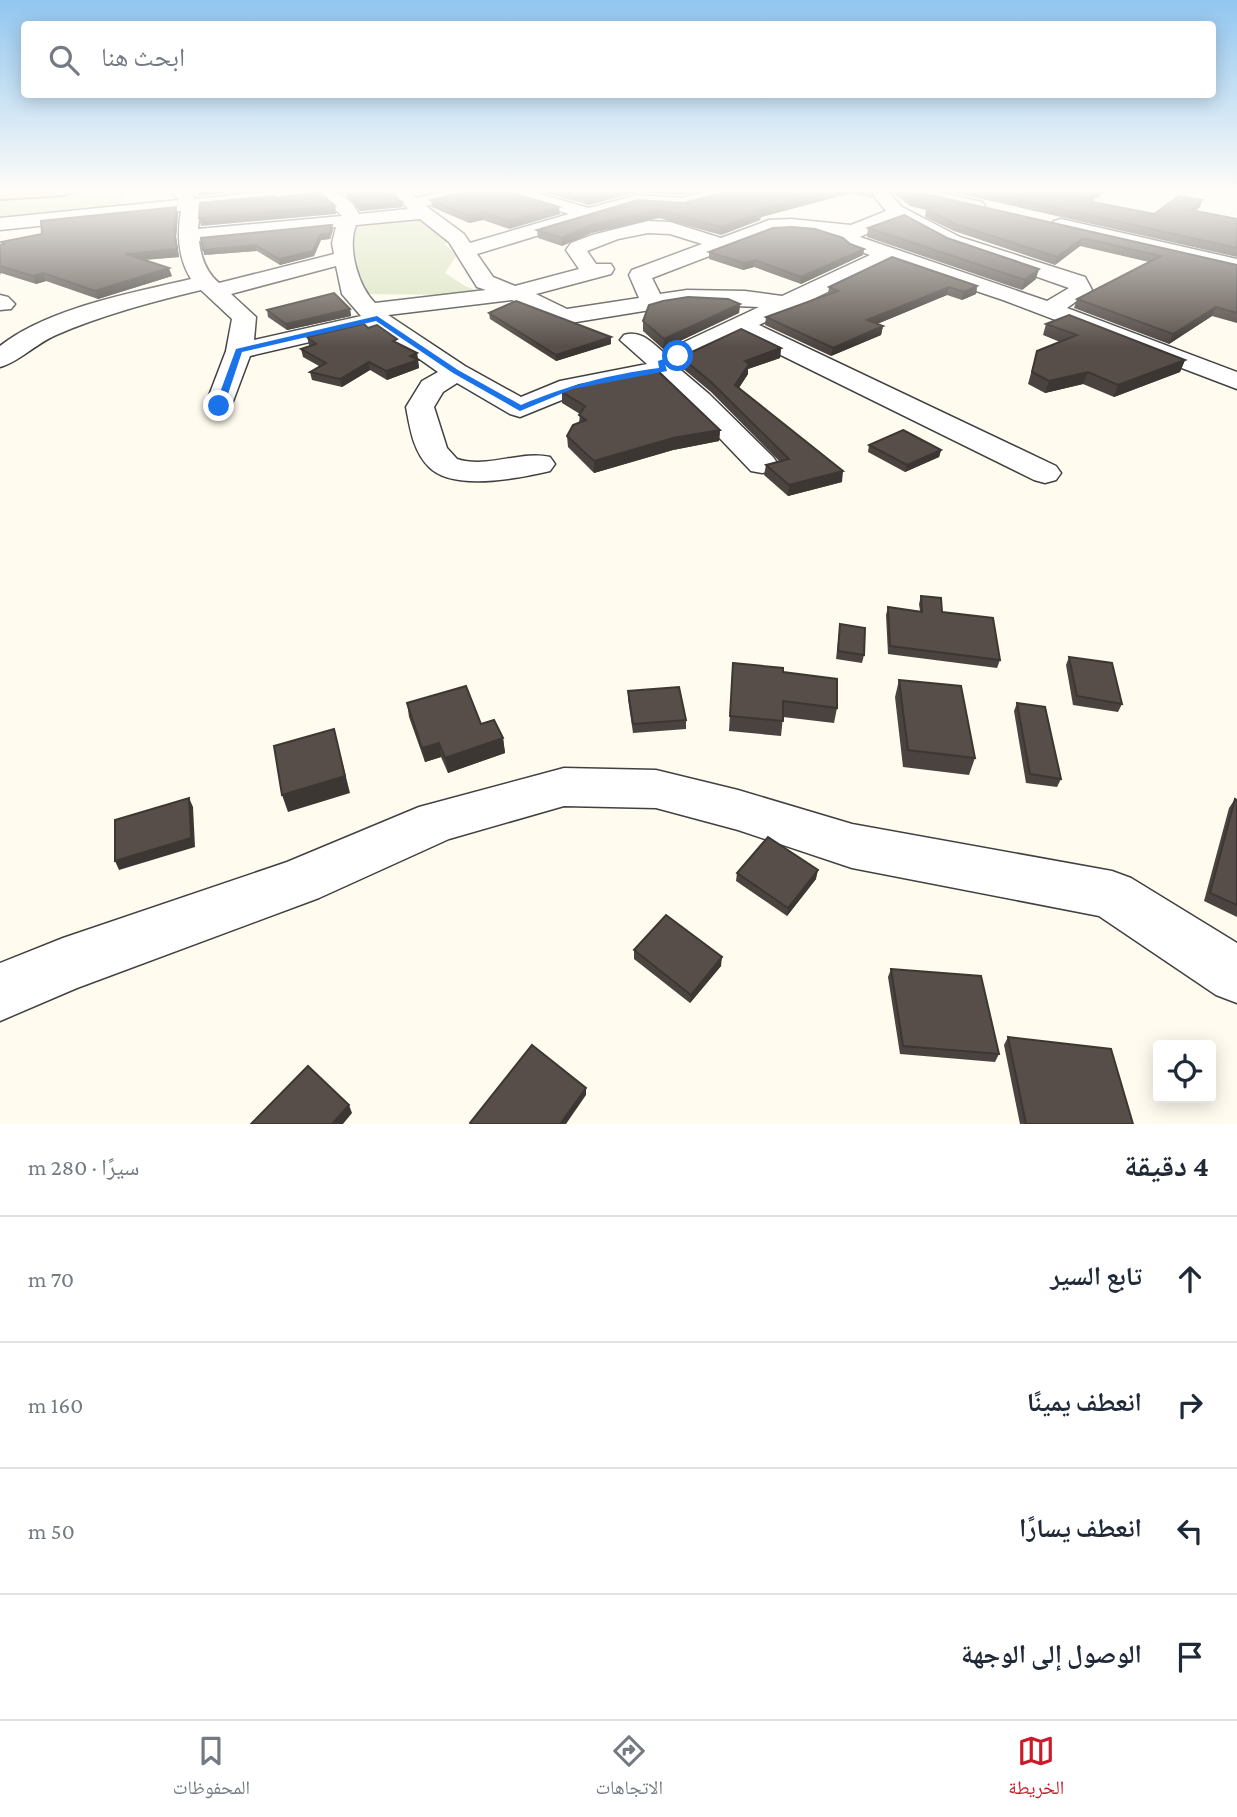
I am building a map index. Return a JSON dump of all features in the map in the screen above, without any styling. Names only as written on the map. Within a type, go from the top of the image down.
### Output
[{"type":"street","points":[[192,242],[197,271],[244,317],[239,351],[219,406]]},
{"type":"street","points":[[342,242],[350,288],[374,314],[456,372],[520,408]]},
{"type":"street","points":[[461,242],[464,251],[485,282],[510,294],[532,300],[564,317],[604,312],[652,301],[717,296],[787,304]]},
{"type":"street","points":[[464,251],[498,242]]},
{"type":"street","points":[[523,242],[595,267],[640,275],[729,242]]},
{"type":"street","points":[[590,242],[576,250],[595,267]]},
{"type":"street","points":[[715,242],[723,245]]},
{"type":"street","points":[[855,242],[1049,309],[1237,381]]},
{"type":"street","points":[[957,242],[1077,282],[1081,290],[1049,309]]},
{"type":"street","points":[[1137,242],[1237,265]]},
{"type":"street","points":[[520,408],[570,387],[662,366],[890,254]]},
{"type":"street","points":[[0,359],[10,348],[41,331],[135,301],[345,258]]},
{"type":"street","points":[[239,351],[374,314],[510,294],[595,267]]},
{"type":"street","points":[[640,275],[652,301]]},
{"type":"street","points":[[741,326],[1045,473]]},
{"type":"street","points":[[633,340],[699,400],[762,464]]},
{"type":"street","points":[[456,372],[432,387],[419,407],[438,459],[449,470],[547,473],[522,437],[520,408]]},
{"type":"street","points":[[0,992],[64,966],[300,881],[437,822],[564,787],[656,789],[738,810],[852,846],[1112,895],[1237,975]]},
{"type":"green space","points":[[348,242],[450,242],[444,244],[457,255],[445,273],[475,290],[466,295],[365,294]]},
{"type":"building","points":[[2,242],[176,242],[177,249],[126,254],[169,268],[95,291],[43,273],[33,276],[0,266],[0,245],[4,244]]},
{"type":"building","points":[[202,242],[317,242],[313,251],[279,259],[255,245],[203,250]]},
{"type":"building","points":[[734,242],[848,242],[864,249],[801,277],[755,260],[744,263],[709,252]]},
{"type":"building","points":[[912,242],[960,242],[1039,269],[1025,280]]},
{"type":"building","points":[[1012,242],[1077,242],[1057,257]]},
{"type":"building","points":[[1102,242],[1138,242],[1237,265],[1237,313],[1216,307],[1173,334],[1077,299],[1161,256]]},
{"type":"building","points":[[1212,242],[1237,242],[1237,248]]},
{"type":"building","points":[[892,257],[977,286],[964,292],[949,287],[867,320],[883,326],[833,348],[766,317],[838,291],[829,287]]},
{"type":"building","points":[[334,293],[350,309],[286,324],[267,310]]},
{"type":"building","points":[[688,297],[728,299],[740,304],[664,339],[643,321],[649,305]]},
{"type":"building","points":[[516,301],[611,337],[556,355],[489,313]]},
{"type":"building","points":[[1069,315],[1185,360],[1118,385],[1088,372],[1049,381],[1032,372],[1037,351],[1077,335],[1046,324]]},
{"type":"building","points":[[364,324],[368,328],[377,325],[397,339],[393,341],[417,353],[410,356],[418,360],[386,371],[369,362],[340,379],[310,372],[326,363],[301,349],[316,344],[307,337]]},
{"type":"building","points":[[741,329],[781,348],[745,361],[749,364],[735,385],[843,471],[789,485],[766,465],[789,459],[711,382],[681,357]]},
{"type":"building","points":[[658,371],[720,430],[673,438],[594,461],[567,436],[573,425],[586,420],[579,415],[585,406],[562,392],[579,385]]},
{"type":"building","points":[[903,430],[941,450],[907,465],[869,445]]},
{"type":"building","points":[[921,596],[941,598],[942,612],[993,618],[1000,660],[890,646],[888,607],[922,612]]},
{"type":"building","points":[[840,624],[865,628],[864,655],[838,651]]},
{"type":"building","points":[[1069,657],[1112,663],[1122,704],[1077,696]]},
{"type":"building","points":[[733,663],[783,668],[783,672],[837,679],[837,708],[783,701],[783,721],[730,716]]},
{"type":"building","points":[[899,680],[961,686],[975,758],[908,750]]},
{"type":"building","points":[[466,686],[481,724],[494,720],[503,738],[445,758],[439,743],[422,748],[407,703]]},
{"type":"building","points":[[679,687],[686,720],[633,724],[628,691]]},
{"type":"building","points":[[1017,703],[1045,707],[1061,779],[1030,774]]},
{"type":"building","points":[[334,729],[345,776],[282,795],[274,746]]},
{"type":"building","points":[[189,798],[191,838],[115,861],[115,820]]},
{"type":"building","points":[[1235,799],[1237,800],[1237,905],[1210,893]]},
{"type":"building","points":[[768,837],[818,870],[788,908],[737,873]]},
{"type":"building","points":[[666,915],[722,957],[691,995],[634,950]]},
{"type":"building","points":[[891,969],[981,976],[999,1054],[903,1046]]},
{"type":"building","points":[[1008,1037],[1111,1049],[1133,1124],[1026,1124]]},
{"type":"building","points":[[532,1045],[586,1088],[560,1124],[471,1124],[470,1123]]},
{"type":"building","points":[[308,1066],[349,1105],[332,1124],[251,1124]]},
{"type":"route","points":[[219,406],[239,351],[377,319],[456,372],[520,408],[570,387],[618,376],[664,370],[661,363],[678,356]]}]
